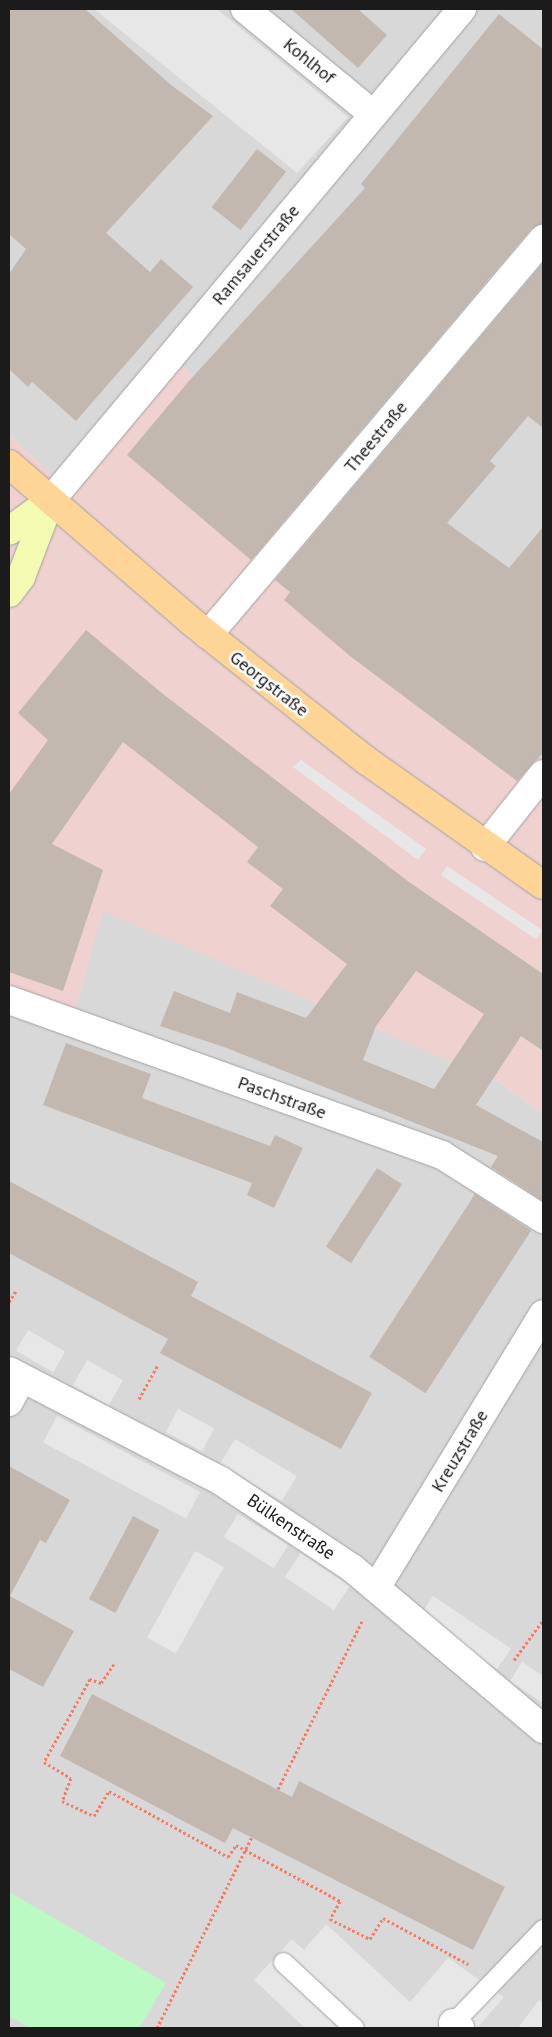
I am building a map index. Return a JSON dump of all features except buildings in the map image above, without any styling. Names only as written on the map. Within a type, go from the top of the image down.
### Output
[{"type":"main road","name":"Georgstraße","points":[[9,464],[208,635],[367,761],[485,847],[543,885]]},
{"type":"street","name":"Kohlhof","points":[[245,9],[373,114]]},
{"type":"street","name":"Ramsauerstraße","points":[[50,501],[462,9]]},
{"type":"street","name":"Theestraße","points":[[208,635],[543,239]]},
{"type":"street","points":[[9,531],[50,501]]},
{"type":"street","points":[[9,593],[21,577],[50,501]]},
{"type":"street","points":[[485,847],[543,774]]},
{"type":"street","name":"Paschstraße","points":[[9,1000],[442,1155],[543,1218]]},
{"type":"street","name":"Kreuzstraße","points":[[376,1588],[543,1314]]},
{"type":"street","points":[[9,1402],[15,1375]]},
{"type":"street","name":"Bülkenstraße","points":[[15,1375],[221,1481],[352,1568],[543,1728]]},
{"type":"lane","points":[[454,2026],[495,1979],[543,1929]]},
{"type":"lane","points":[[284,1962],[354,2028]]},
{"type":"path","points":[[9,1302],[17,1289]]},
{"type":"path","points":[[122,1429],[158,1365]]},
{"type":"path","points":[[278,1790],[376,1588]]},
{"type":"path","points":[[495,1688],[543,1620]]},
{"type":"path","points":[[114,1664],[101,1683],[90,1679],[44,1762],[71,1778],[62,1801],[94,1816],[109,1791],[228,1857],[236,1844],[340,1901],[330,1919],[370,1940],[383,1918],[495,1979]]},
{"type":"path","points":[[157,2028],[252,1837]]},
{"type":"shaded area","points":[[9,9],[543,9],[543,657],[158,347],[56,480],[9,434]]},
{"type":"shaded area","points":[[94,9],[217,9],[348,117],[297,173]]},
{"type":"shaded area","points":[[158,347],[543,657],[543,1114],[498,1082],[103,911],[69,1032],[9,1011],[9,434],[56,479]]},
{"type":"shaded area","points":[[301,760],[426,849],[418,860],[293,767]]},
{"type":"shaded area","points":[[447,866],[542,930],[536,939],[441,875]]},
{"type":"shaded area","points":[[102,910],[498,1082],[543,1114],[543,2028],[9,2028],[9,1011],[69,1032]]},
{"type":"shaded area","points":[[28,1330],[65,1352],[53,1372],[16,1351]]},
{"type":"shaded area","points":[[87,1360],[123,1380],[109,1405],[73,1385]]},
{"type":"shaded area","points":[[178,1409],[214,1428],[202,1451],[166,1432]]},
{"type":"shaded area","points":[[57,1416],[200,1492],[186,1519],[43,1442]]},
{"type":"shaded area","points":[[235,1439],[297,1476],[282,1501],[220,1464]]},
{"type":"shaded area","points":[[238,1514],[288,1545],[274,1568],[224,1537]]},
{"type":"shaded area","points":[[195,1551],[224,1567],[176,1654],[147,1638]]},
{"type":"shaded area","points":[[301,1553],[350,1586],[334,1610],[285,1577]]},
{"type":"shaded area","points":[[433,1596],[511,1649],[497,1669],[419,1617]]},
{"type":"shaded area","points":[[522,1662],[543,1676],[543,1703],[510,1681]]},
{"type":"shaded area","points":[[326,1924],[410,2002],[448,1958],[504,1997],[477,2028],[305,2028],[254,1980],[292,1939],[304,1950]]},
{"type":"shaded area","points":[[539,2000],[543,2004],[543,2028],[518,2028]]},
{"type":"green space","points":[[9,1892],[166,1983],[139,2028],[30,2028],[9,2016]]}]
